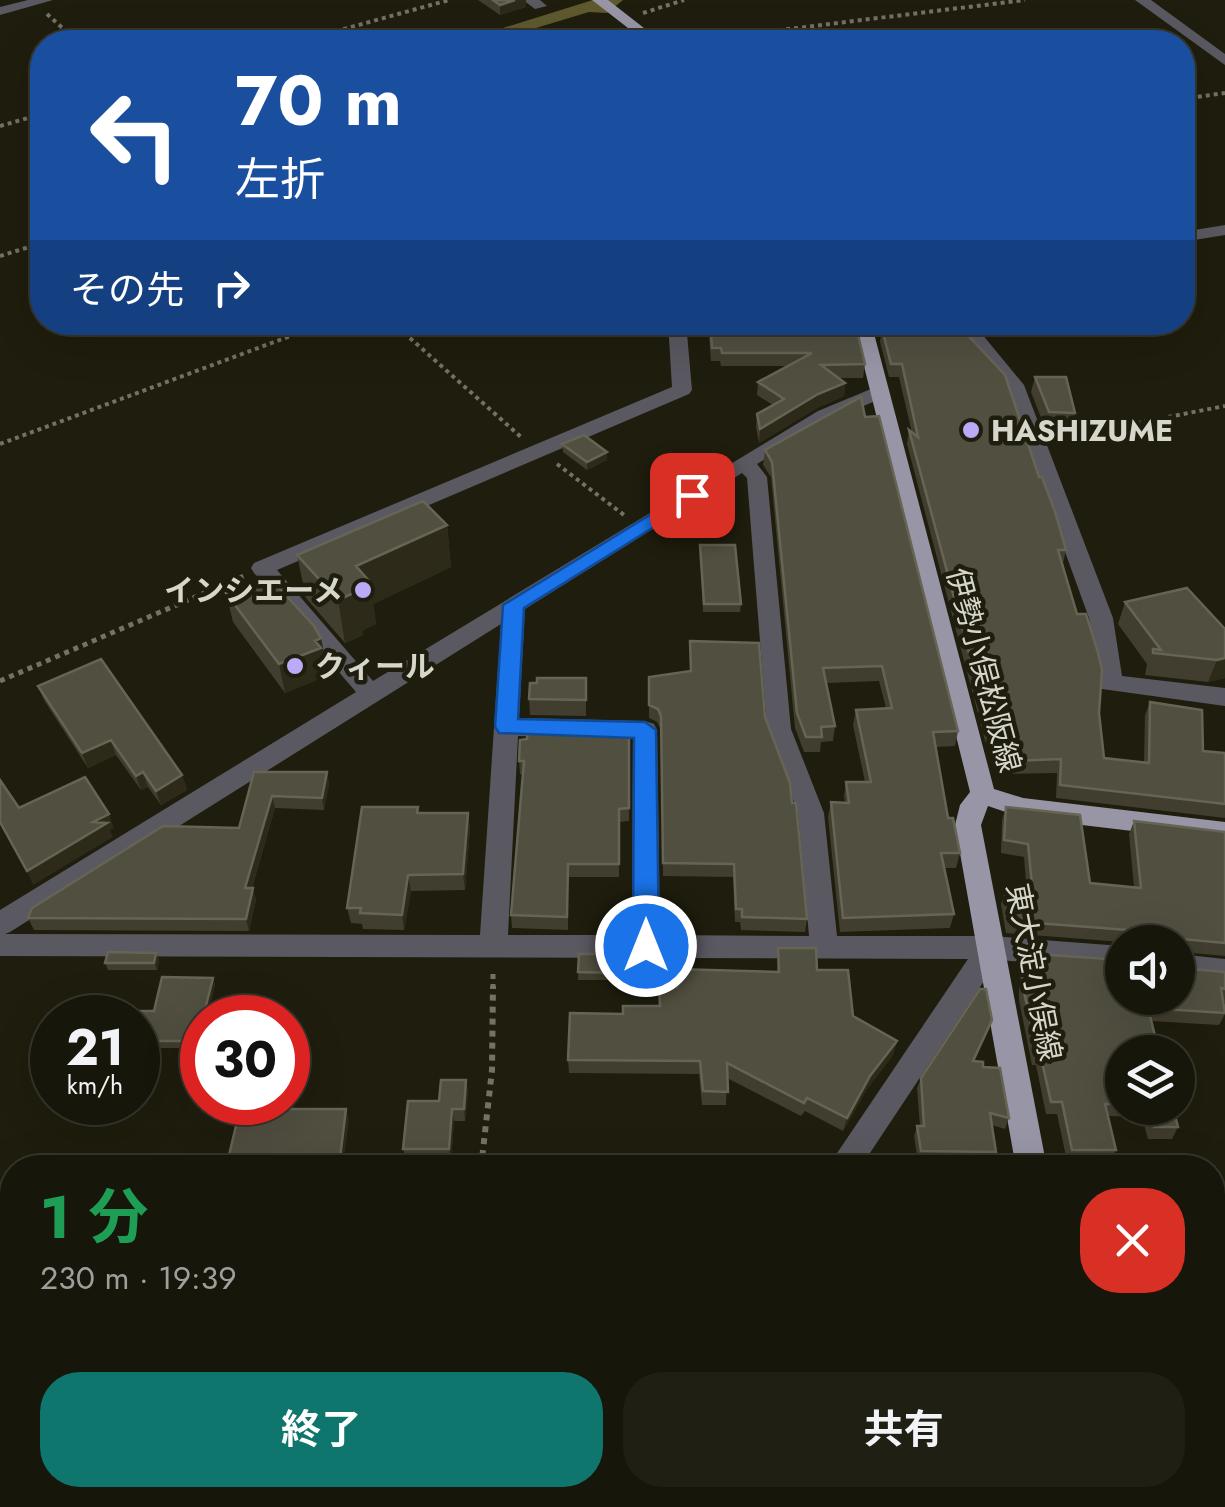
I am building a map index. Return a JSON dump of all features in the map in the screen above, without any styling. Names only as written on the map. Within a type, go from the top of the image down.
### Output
[{"type":"main road","points":[[599,0],[641,30]]},
{"type":"main road","name":"伊勢小俣松阪線","points":[[865,335],[983,795],[1023,808],[1225,832]]},
{"type":"main road","name":"東大淀小俣線","points":[[983,795],[973,805],[968,825],[1030,1155]]},
{"type":"street","points":[[1142,0],[1182,30]]},
{"type":"street","points":[[0,12],[40,1]]},
{"type":"street","points":[[1195,40],[1225,62]]},
{"type":"street","points":[[1195,235],[1225,230]]},
{"type":"street","points":[[370,693],[262,568],[682,390],[678,335]]},
{"type":"street","points":[[973,335],[1014,385],[1101,618],[1110,682],[1225,697]]},
{"type":"street","points":[[0,924],[744,463],[825,415],[878,393]]},
{"type":"street","points":[[744,463],[757,478],[779,729],[811,813],[824,947]]},
{"type":"street","points":[[493,951],[514,605]]},
{"type":"street","points":[[506,727],[645,730],[646,946]]},
{"type":"street","points":[[0,946],[493,951],[646,946],[991,948],[1105,957]]},
{"type":"street","points":[[851,1155],[991,948]]},
{"type":"street","points":[[1195,968],[1225,971]]},
{"type":"path","points":[[340,30],[449,0]]},
{"type":"path","points":[[625,17],[684,0]]},
{"type":"path","points":[[780,30],[1024,0]]},
{"type":"path","points":[[40,1],[67,30]]},
{"type":"path","points":[[1195,97],[1225,93]]},
{"type":"path","points":[[0,126],[30,117]]},
{"type":"path","points":[[0,256],[30,247]]},
{"type":"path","points":[[0,444],[293,335]]},
{"type":"path","points":[[407,335],[538,450],[640,527]]},
{"type":"path","points":[[1035,442],[1225,406]]},
{"type":"path","points":[[0,681],[262,568]]},
{"type":"path","points":[[482,1155],[492,1070],[493,951]]},
{"type":"shaded area","points":[[593,0],[623,0],[607,13],[589,12],[529,30],[497,30]]},
{"type":"building","points":[[711,335],[858,335],[865,364],[821,365],[845,383],[818,394],[760,429],[757,414],[784,399],[758,382],[812,353],[722,353],[721,348],[712,348]]},
{"type":"building","points":[[884,335],[968,335],[1005,375],[1039,477],[1055,512],[1066,550],[1058,550],[1077,614],[1086,614],[1098,653],[1102,670],[1099,713],[1104,758],[1149,763],[1150,702],[1202,710],[1203,751],[1225,753],[1225,804],[1060,785],[1061,759],[1006,761],[995,731],[990,731],[909,430],[918,437],[902,364],[891,364]]},
{"type":"building","points":[[1035,377],[1066,377],[1075,413],[1049,412]]},
{"type":"building","points":[[861,397],[865,417],[879,416],[958,731],[933,732],[948,818],[953,818],[960,853],[941,853],[954,914],[843,918],[831,802],[849,803],[846,782],[871,782],[856,710],[892,708],[882,666],[823,668],[835,726],[821,727],[822,737],[806,737],[797,713],[772,462],[765,450]]},
{"type":"building","points":[[584,435],[607,452],[587,462],[562,444]]},
{"type":"building","points":[[423,501],[447,525],[356,566],[369,581],[338,600],[297,555]]},
{"type":"building","points":[[700,545],[735,545],[741,604],[704,604]]},
{"type":"building","points":[[269,577],[314,626],[321,638],[315,641],[321,648],[279,664],[226,593]]},
{"type":"building","points":[[1187,588],[1225,629],[1225,658],[1153,653],[1153,649],[1161,650],[1125,602]]},
{"type":"building","points":[[690,641],[759,643],[765,717],[790,783],[792,803],[796,803],[807,919],[742,917],[742,909],[736,909],[734,864],[663,863],[661,716],[658,709],[649,705],[649,677],[691,671]]},
{"type":"building","points":[[101,659],[182,775],[156,791],[143,772],[136,776],[111,740],[82,753],[38,686]]},
{"type":"building","points":[[537,678],[586,678],[586,700],[529,699],[530,683],[537,683]]},
{"type":"building","points":[[528,727],[585,728],[585,734],[629,734],[629,808],[619,809],[619,864],[568,864],[567,917],[511,915],[524,761],[519,761],[520,740],[527,739]]},
{"type":"building","points":[[254,772],[327,772],[322,798],[272,796],[245,888],[253,888],[246,919],[28,918],[32,908],[163,826],[239,828]]},
{"type":"building","points":[[85,777],[109,814],[93,822],[107,823],[27,871],[0,822],[0,780],[19,808]]},
{"type":"building","points":[[362,807],[418,807],[417,813],[468,813],[463,874],[408,875],[402,915],[360,913],[361,908],[347,908]]},
{"type":"building","points":[[1006,807],[1080,815],[1090,883],[1141,888],[1134,821],[1225,832],[1225,943],[1195,940],[1195,925],[1105,925],[1105,928],[1010,921],[1005,892],[1033,895],[1028,844],[1004,840]]},
{"type":"building","points":[[778,948],[816,948],[817,970],[848,970],[853,1016],[897,1041],[870,1076],[847,1118],[807,1098],[804,1103],[727,1063],[728,1092],[703,1091],[700,1061],[568,1060],[570,1013],[623,1014],[623,1006],[660,1006],[659,987],[677,987],[676,969],[779,972]]},
{"type":"building","points":[[108,952],[156,953],[154,963],[105,963]]},
{"type":"building","points":[[1022,953],[1105,959],[1105,1015],[1150,1015],[1155,1035],[1105,1035],[1105,1125],[1110,1125],[1116,1150],[1072,1150],[1062,1102],[1051,1102],[1037,1053],[1023,987],[1026,974]]},
{"type":"building","points":[[579,954],[616,954],[616,973],[578,972]]},
{"type":"building","points":[[1195,969],[1225,972],[1225,989],[1221,988],[1225,1013],[1195,1011]]},
{"type":"building","points":[[162,977],[213,978],[209,995],[180,995],[180,1041],[160,1041],[158,995]]},
{"type":"building","points":[[980,989],[986,989],[992,1020],[973,1061],[983,1062],[983,1067],[1000,1068],[1009,1118],[990,1113],[996,1152],[921,1151],[917,1126],[924,1126],[921,1078]]},
{"type":"building","points":[[441,1080],[466,1080],[464,1109],[452,1109],[449,1149],[403,1149],[408,1101],[439,1101]]},
{"type":"building","points":[[310,1109],[346,1109],[340,1155],[229,1155],[236,1125],[310,1125]]},
{"type":"place","name":"HASHIZUME","points":[[971,430]]},
{"type":"place","name":"インシエーメ","points":[[363,590]]},
{"type":"place","name":"クィール","points":[[295,666]]},
{"type":"route","points":[[646,946],[645,730],[506,727],[514,605],[692,495]]}]
